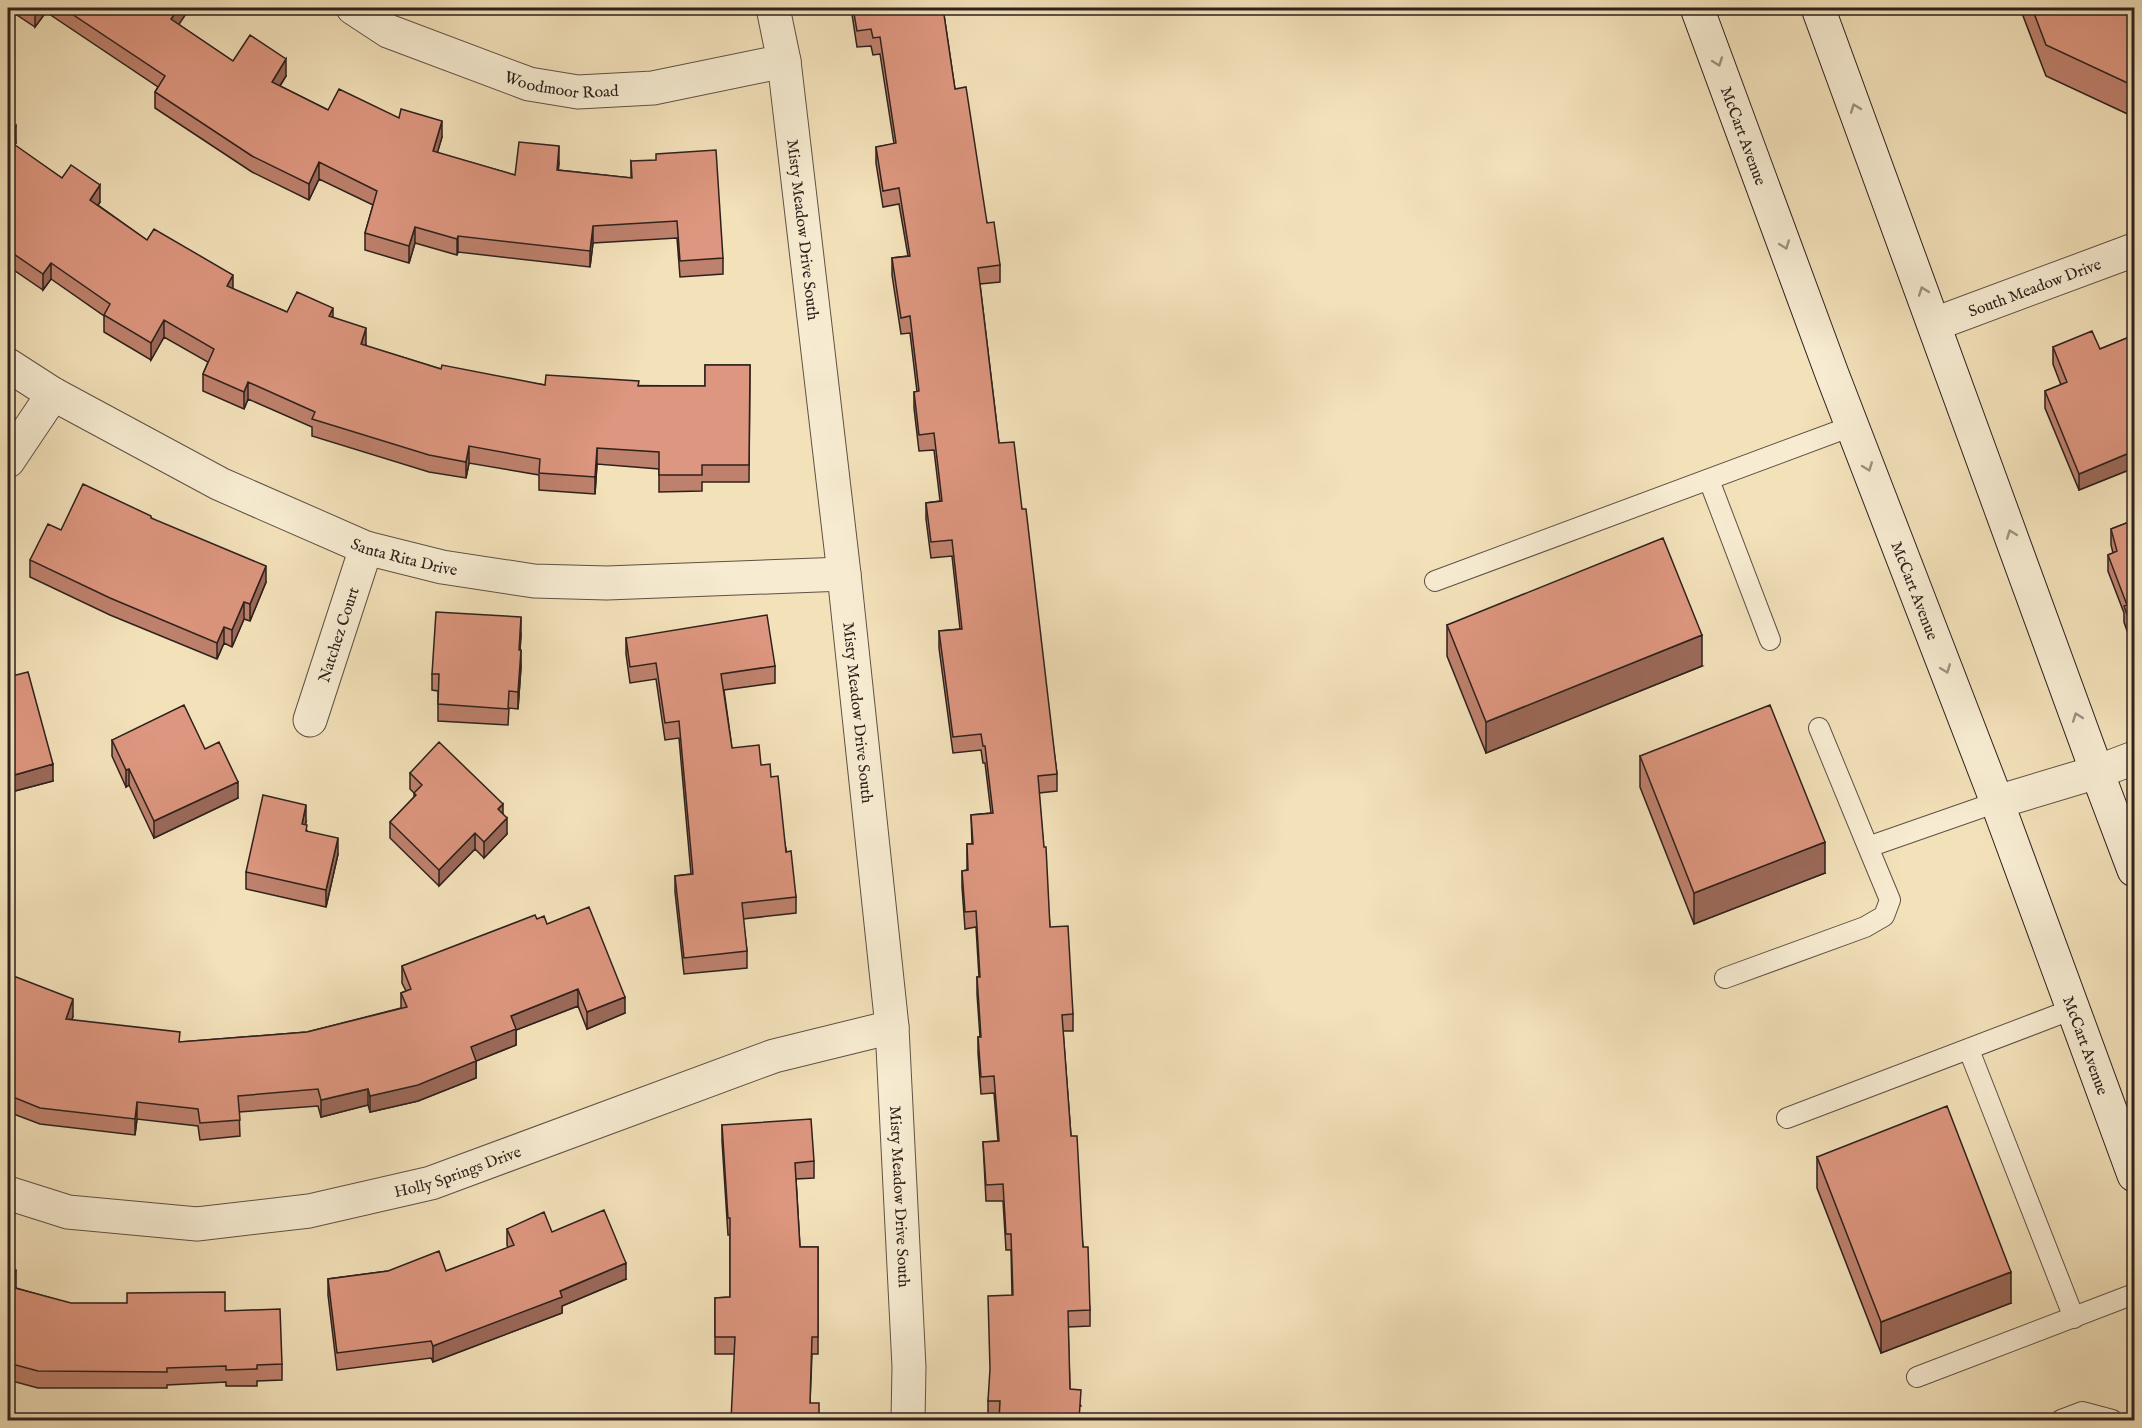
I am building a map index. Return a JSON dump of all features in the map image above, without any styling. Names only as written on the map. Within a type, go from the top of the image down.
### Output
[{"type":"street","name":"Woodmoor Road","points":[[352,8],[388,31],[528,84],[578,92],[653,88],[784,61]]},
{"type":"street","name":"Misty Meadow Drive South","points":[[773,8],[784,61],[844,574],[892,1027],[909,1367],[908,1420]]},
{"type":"street","name":"McCart Avenue","points":[[1697,8],[1852,426],[1997,802],[2134,1175]]},
{"type":"street","points":[[1818,8],[2134,870]]},
{"type":"street","name":"South Meadow Drive","points":[[1935,324],[2134,250]]},
{"type":"street","name":"Santa Rita Drive","points":[[8,365],[53,394],[220,484],[366,548],[442,567],[534,581],[607,583],[844,574]]},
{"type":"street","points":[[8,461],[53,394]]},
{"type":"street","name":"Natchez Court","points":[[310,720],[366,548]]},
{"type":"street","points":[[1997,802],[2097,772],[2134,758]]},
{"type":"street","name":"Holly Springs Drive","points":[[8,1192],[68,1212],[197,1224],[309,1211],[431,1183],[774,1056],[892,1027]]},
{"type":"lane","points":[[1435,581],[1852,426]]},
{"type":"lane","points":[[1709,480],[1770,640]]},
{"type":"lane","points":[[1725,978],[1866,927],[1884,916],[1890,900],[1818,728]]},
{"type":"lane","points":[[1868,847],[1997,802]]},
{"type":"lane","points":[[1787,1118],[2073,1009]]},
{"type":"lane","points":[[1969,1050],[2074,1318]]},
{"type":"lane","points":[[1917,1377],[2134,1294]]},
{"type":"lane","points":[[2061,1420],[2082,1412],[2112,1420]]},
{"type":"building","points":[[63,8],[179,8],[171,19],[233,61],[250,35],[286,59],[272,82],[328,110],[339,89],[399,118],[401,109],[442,121],[433,151],[515,175],[519,142],[559,146],[557,170],[632,178],[631,161],[656,160],[656,154],[716,150],[723,258],[680,261],[677,221],[593,226],[590,251],[458,236],[457,239],[415,227],[409,246],[365,233],[377,191],[319,162],[309,184],[252,156],[155,92],[165,76]]},
{"type":"building","points":[[853,8],[943,8],[955,89],[966,87],[987,223],[994,222],[1000,265],[978,268],[999,443],[1014,442],[1022,509],[1026,509],[1057,774],[1038,776],[1044,847],[1046,847],[1050,927],[1068,926],[1073,1014],[1062,1015],[1071,1136],[1077,1136],[1083,1247],[1088,1247],[1090,1310],[1068,1311],[1070,1389],[1081,1390],[1079,1420],[999,1420],[1000,1401],[988,1401],[990,1369],[988,1296],[1013,1295],[1011,1234],[1006,1234],[1003,1184],[986,1185],[983,1142],[999,1141],[994,1076],[981,1077],[977,977],[980,977],[976,911],[965,912],[962,871],[968,870],[967,844],[973,844],[971,815],[993,813],[985,746],[983,746],[981,734],[953,737],[939,631],[962,629],[952,540],[931,542],[926,503],[942,501],[934,433],[919,435],[914,392],[919,391],[910,316],[901,318],[892,258],[910,256],[899,188],[883,191],[876,147],[896,143],[880,37],[873,38],[871,29],[857,31]]},
{"type":"building","points":[[2032,8],[2134,8],[2134,86],[2046,45]]},
{"type":"building","points":[[8,120],[16,126],[8,139]]},
{"type":"building","points":[[8,140],[62,178],[71,165],[100,185],[90,200],[147,240],[154,229],[233,275],[227,286],[287,312],[297,292],[333,308],[329,316],[366,328],[361,344],[441,369],[442,365],[545,385],[546,375],[639,381],[638,386],[705,386],[705,365],[750,365],[749,465],[702,465],[702,475],[659,475],[659,452],[597,448],[595,477],[539,473],[540,459],[469,446],[466,462],[429,455],[312,419],[315,412],[248,382],[244,392],[203,374],[214,349],[164,320],[151,343],[104,315],[110,304],[51,263],[43,274],[8,250]]},
{"type":"building","points":[[2092,331],[2100,349],[2134,335],[2134,451],[2079,474],[2045,391],[2067,382],[2053,347]]},
{"type":"building","points":[[83,484],[151,518],[266,566],[250,604],[244,602],[232,630],[224,627],[217,643],[110,598],[30,560],[48,524],[61,530]]},
{"type":"building","points":[[2134,520],[2134,634],[2124,606],[2127,605],[2108,555],[2117,551],[2111,529]]},
{"type":"building","points":[[1663,538],[1702,635],[1486,722],[1447,625]]},
{"type":"building","points":[[436,612],[521,617],[518,692],[509,691],[508,709],[438,704],[439,674],[432,674]]},
{"type":"building","points":[[767,615],[775,666],[721,674],[732,748],[759,745],[761,765],[770,764],[771,777],[778,776],[786,852],[791,851],[796,897],[742,903],[747,951],[684,958],[675,876],[693,874],[679,721],[665,723],[656,663],[630,667],[626,638]]},
{"type":"building","points":[[28,672],[53,764],[11,776],[8,764],[8,677]]},
{"type":"building","points":[[184,705],[205,749],[219,742],[238,782],[154,821],[112,740]]},
{"type":"building","points":[[1770,705],[1825,842],[1694,893],[1640,756]]},
{"type":"building","points":[[439,742],[503,804],[498,809],[507,818],[484,842],[475,833],[439,870],[390,822],[416,795],[414,793],[422,785],[410,773]]},
{"type":"building","points":[[263,795],[306,805],[302,824],[307,825],[306,831],[338,838],[326,890],[246,872]]},
{"type":"building","points":[[589,907],[625,997],[587,1012],[578,989],[511,1016],[516,1029],[471,1047],[476,1061],[418,1085],[370,1096],[368,1089],[321,1100],[318,1089],[238,1096],[240,1120],[200,1123],[198,1109],[137,1102],[135,1119],[40,1108],[8,1095],[8,986],[11,975],[73,999],[66,1019],[180,1032],[179,1042],[307,1032],[407,1007],[401,993],[411,989],[402,966],[535,915],[537,919],[544,916],[547,924]]},
{"type":"building","points":[[1947,1106],[2011,1272],[1881,1322],[1817,1157]]},
{"type":"building","points":[[811,1119],[814,1161],[795,1163],[800,1247],[818,1247],[818,1337],[812,1337],[810,1403],[819,1403],[819,1420],[731,1420],[735,1337],[715,1337],[715,1298],[730,1297],[730,1218],[728,1218],[722,1125]]},
{"type":"building","points":[[604,1210],[626,1263],[560,1291],[562,1297],[433,1346],[431,1341],[337,1353],[328,1279],[388,1271],[439,1251],[446,1271],[514,1245],[507,1229],[544,1212],[552,1232]]},
{"type":"building","points":[[8,1268],[16,1270],[11,1287],[71,1303],[127,1303],[127,1293],[225,1292],[225,1311],[280,1309],[282,1364],[257,1365],[257,1369],[226,1370],[226,1366],[167,1368],[167,1372],[38,1371],[8,1363]]}]
